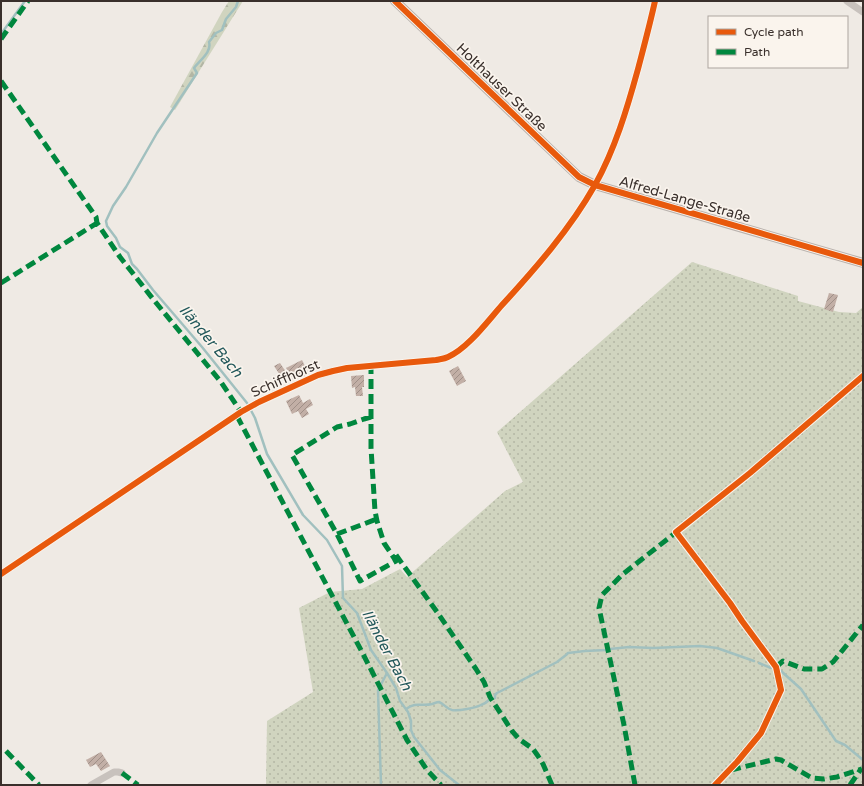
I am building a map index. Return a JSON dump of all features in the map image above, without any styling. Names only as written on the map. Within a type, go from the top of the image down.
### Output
[{"type":"street","name":"Holthauser Straße","points":[[395,1],[579,177],[595,185]]},
{"type":"street","name":"Alfred-Lange-Straße","points":[[655,1],[621,128],[595,185],[863,263]]},
{"type":"street","points":[[847,1],[863,12]]},
{"type":"street","name":"Schiffhorst","points":[[1,574],[254,405],[318,375],[332,371],[347,368],[436,360],[447,357],[458,351],[487,322],[543,258],[576,216],[595,185]]},
{"type":"street","points":[[91,785],[114,772],[122,773]]},
{"type":"green space","points":[[229,1],[243,1],[175,110],[170,107]]},
{"type":"green space","points":[[692,262],[798,296],[798,301],[839,312],[856,313],[863,307],[863,785],[266,785],[267,721],[313,692],[299,608],[330,592],[362,589],[400,569],[407,577],[505,491],[523,482],[497,432]]},
{"type":"building","points":[[829,293],[838,295],[833,312],[824,309]]},
{"type":"building","points":[[302,360],[308,372],[304,374],[305,376],[293,380],[286,368]]},
{"type":"building","points":[[280,363],[286,372],[280,375],[274,366]]},
{"type":"building","points":[[458,366],[466,381],[457,386],[449,371]]},
{"type":"building","points":[[364,375],[364,387],[362,387],[363,396],[356,396],[355,387],[352,388],[351,376]]},
{"type":"building","points":[[299,395],[303,403],[310,399],[313,405],[306,409],[309,414],[302,418],[298,411],[292,414],[286,401]]},
{"type":"building","points":[[101,752],[110,766],[101,771],[96,764],[90,767],[86,760]]},
{"type":"waterway","points":[[1,34],[25,1]]},
{"type":"waterway","name":"Iländer Bach","points":[[238,1],[236,7],[226,19],[222,30],[216,33],[209,42],[209,49],[207,53],[194,68],[197,73],[157,133],[126,187],[113,206],[106,221],[107,226],[116,238],[120,247],[128,253],[132,264],[247,403],[255,418],[267,454],[303,515],[327,540],[342,566],[343,598],[357,613],[371,650],[396,688],[400,701],[408,712],[411,721],[411,730],[414,737],[440,770],[459,785]]},
{"type":"waterway","points":[[610,649],[629,647],[653,648],[700,646],[717,648],[754,661]]},
{"type":"waterway","points":[[495,698],[497,693],[557,662],[568,653],[606,650]]},
{"type":"waterway","points":[[759,663],[771,668]]},
{"type":"waterway","points":[[781,671],[801,689],[836,741],[845,745],[863,760]]},
{"type":"waterway","points":[[381,785],[378,690],[387,673]]},
{"type":"waterway","points":[[406,709],[413,705],[428,705],[439,702],[450,709],[463,710],[484,704],[489,700]]},
{"type":"marked path","points":[[1,39],[28,1]]},
{"type":"marked path","points":[[1,81],[96,217],[97,223],[120,257],[221,382],[241,412]]},
{"type":"marked path","points":[[1,283],[97,223]]},
{"type":"marked path","points":[[371,366],[371,448],[375,511],[384,543],[396,561],[360,581],[337,534],[292,455],[337,427],[350,424],[364,419],[371,417]]},
{"type":"marked path","points":[[237,416],[407,740],[427,770],[441,785]]},
{"type":"marked path","points":[[337,534],[377,519]]},
{"type":"marked path","points":[[635,785],[599,608],[602,595],[623,574],[679,530]]},
{"type":"marked path","points":[[396,555],[476,669],[484,682],[490,697],[512,731],[519,739],[533,749],[538,756],[552,785]]},
{"type":"marked path","points":[[776,667],[783,661],[804,669],[822,669],[833,662],[863,625]]},
{"type":"marked path","points":[[6,751],[39,785]]},
{"type":"marked path","points":[[731,770],[776,759],[781,760],[812,778],[824,779],[837,777],[862,769]]},
{"type":"marked path","points":[[850,785],[861,769]]},
{"type":"marked path","points":[[122,773],[138,785]]},
{"type":"cycle path","points":[[395,1],[579,177],[595,185],[863,263]]},
{"type":"cycle path","points":[[1,574],[241,412],[259,402],[318,375],[347,368],[442,359],[455,353],[470,341],[484,327],[552,248],[575,217],[595,185],[609,157],[625,114],[655,1]]},
{"type":"cycle path","points":[[715,785],[737,762],[761,733],[781,690],[776,667],[676,532],[750,473],[863,376]]}]
